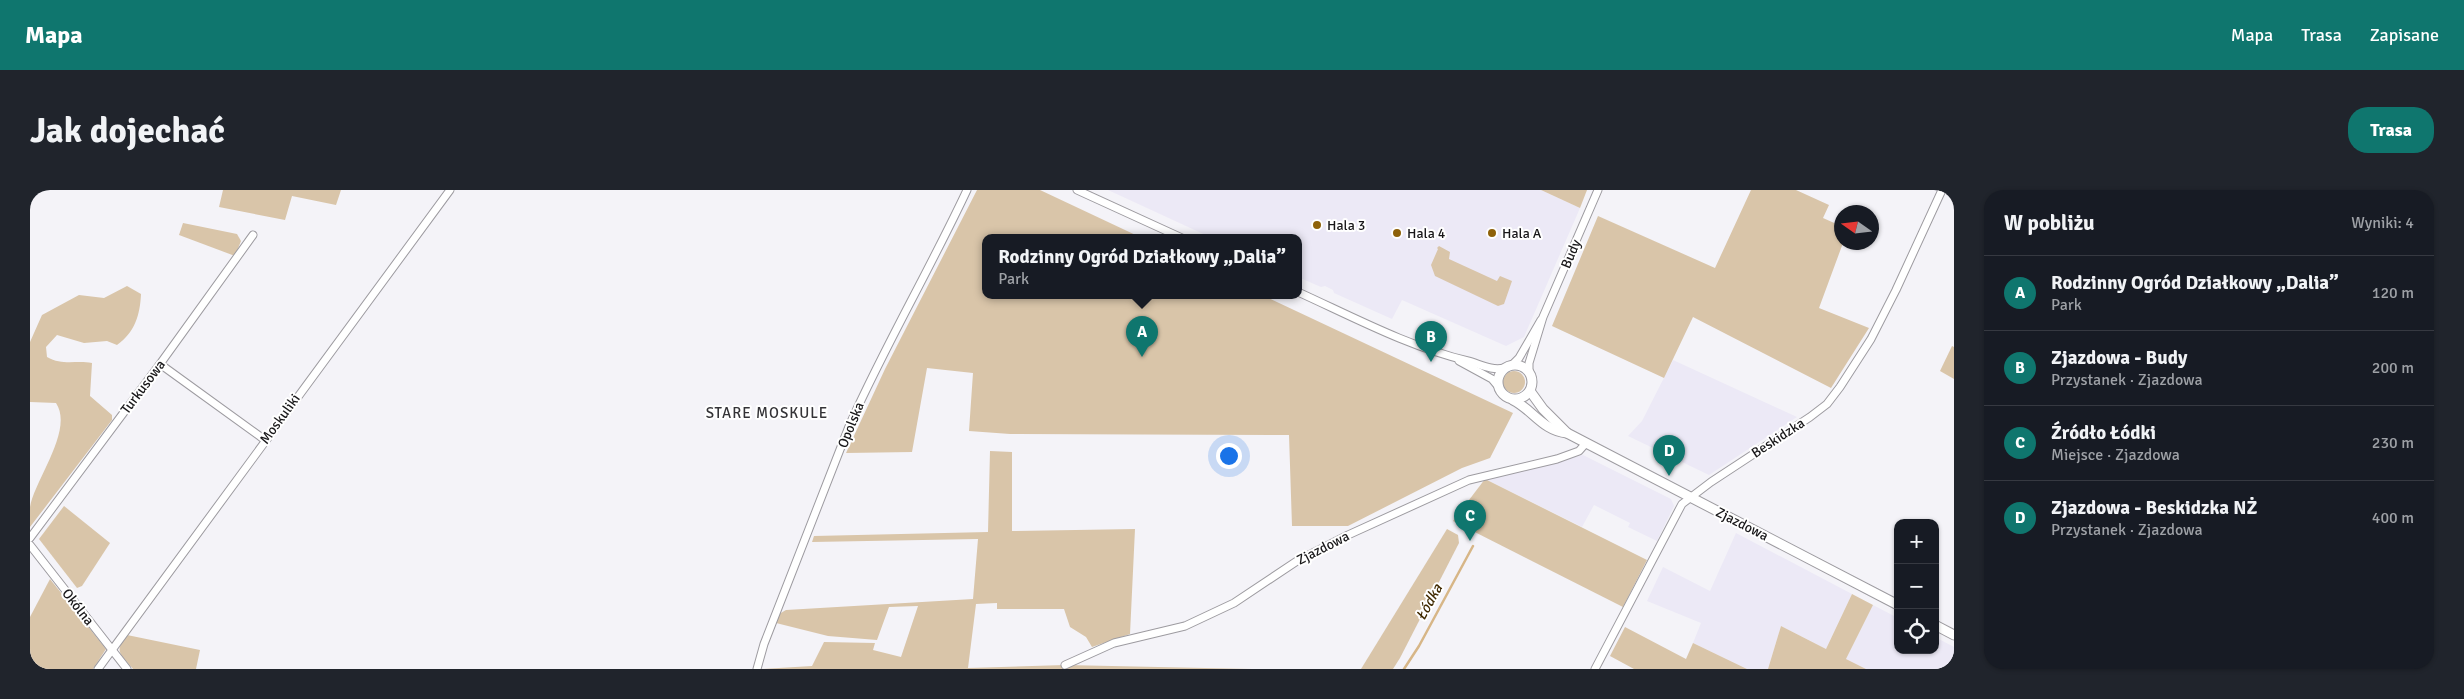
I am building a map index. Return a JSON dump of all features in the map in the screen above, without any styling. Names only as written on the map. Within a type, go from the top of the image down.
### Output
[{"type":"street","name":"Moskuliki","points":[[98,669],[450,190]]},
{"type":"street","name":"Opolska","points":[[757,669],[764,644],[850,424],[866,389],[934,261],[967,190]]},
{"type":"street","points":[[1077,190],[1173,234]]},
{"type":"street","name":"Budy","points":[[1529,372],[1529,363],[1543,317],[1598,190]]},
{"type":"street","name":"Beskidzka","points":[[1595,669],[1682,504],[1810,417],[1833,397],[1871,339],[1903,276],[1942,190]]},
{"type":"street","name":"Turkusowa","points":[[30,538],[160,364],[253,235]]},
{"type":"street","points":[[1302,294],[1386,332],[1457,359],[1488,368],[1519,366],[1529,372],[1532,380],[1530,391],[1525,397],[1514,400],[1503,396],[1492,379],[1457,359]]},
{"type":"street","name":"Budy","points":[[1508,367],[1519,358],[1535,327],[1543,317]]},
{"type":"street","points":[[160,364],[265,440]]},
{"type":"street","points":[[1497,385],[1499,374],[1508,367]]},
{"type":"street","name":"Zjazdowa","points":[[1530,391],[1543,409],[1567,433],[1894,603]]},
{"type":"street","name":"Zjazdowa","points":[[1514,400],[1549,427],[1558,432],[1567,433]]},
{"type":"street","name":"Zjazdowa","points":[[1064,665],[1114,643],[1185,626],[1234,603],[1297,561],[1348,535],[1470,480],[1564,457],[1579,451],[1586,443]]},
{"type":"street","name":"Okólna","points":[[30,545],[127,669]]},
{"type":"street","points":[[1939,627],[1954,635]]},
{"type":"shaded area","points":[[223,190],[341,190],[336,205],[292,196],[285,220],[219,207]]},
{"type":"shaded area","points":[[977,190],[1040,190],[1134,234],[982,234],[982,299],[1270,299],[1513,413],[1490,458],[1462,468],[1348,526],[1292,526],[1289,435],[1010,434],[969,431],[973,373],[927,368],[912,452],[846,453],[885,369]]},
{"type":"shaded area","points":[[1108,190],[1541,190],[1580,208],[1524,337],[1506,346],[1402,300],[1392,319],[1334,293],[1333,290],[1325,286],[1321,287],[1302,279],[1302,234],[1203,234]]},
{"type":"shaded area","points":[[1541,190],[1587,190],[1580,208]]},
{"type":"shaded area","points":[[1751,190],[1796,190],[1829,205],[1823,218],[1834,223],[1834,250],[1840,250],[1819,308],[1869,328],[1831,388],[1693,317],[1664,378],[1552,326],[1598,216],[1715,268]]},
{"type":"shaded area","points":[[183,223],[237,234],[241,241],[235,256],[179,235]]},
{"type":"shaded area","points":[[1439,246],[1450,252],[1449,259],[1497,281],[1500,276],[1512,281],[1504,304],[1498,306],[1435,276],[1431,265]]},
{"type":"shaded area","points":[[127,286],[141,294],[138,316],[132,329],[117,345],[107,341],[84,343],[57,335],[46,347],[47,357],[53,360],[92,363],[90,396],[112,415],[112,420],[30,527],[30,507],[57,440],[60,414],[56,403],[30,402],[30,342],[42,315],[79,295],[104,298]]},
{"type":"shaded area","points":[[1952,346],[1954,347],[1954,379],[1940,371]]},
{"type":"shaded area","points":[[1673,360],[1797,417],[1709,475],[1628,436],[1642,421]]},
{"type":"shaded area","points":[[1510,371],[1518,371],[1525,378],[1525,386],[1518,393],[1510,393],[1503,386],[1503,378]]},
{"type":"shaded area","points":[[990,451],[1012,452],[1012,531],[1135,529],[1130,634],[1092,647],[1086,637],[1070,627],[1064,609],[997,609],[997,603],[976,604],[968,668],[1065,665],[1252,669],[760,669],[812,666],[824,642],[875,643],[873,650],[901,657],[918,606],[889,607],[877,640],[828,636],[776,623],[779,614],[786,610],[973,599],[978,539],[812,542],[814,536],[988,532]]},
{"type":"shaded area","points":[[1583,455],[1671,499],[1674,506],[1657,541],[1628,527],[1630,523],[1594,505],[1582,527],[1485,479]]},
{"type":"shaded area","points":[[1485,479],[1647,560],[1623,607],[1453,521]]},
{"type":"shaded area","points":[[64,506],[110,543],[82,586],[77,588],[39,539]]},
{"type":"shaded area","points":[[1447,529],[1458,535],[1459,543],[1400,658],[1393,669],[1361,669]]},
{"type":"shaded area","points":[[1736,533],[1852,594],[1826,649],[1781,626],[1768,669],[1747,669],[1693,643],[1701,623],[1647,601],[1663,567],[1710,591]]},
{"type":"shaded area","points":[[50,579],[106,649],[93,669],[30,669],[30,617]]},
{"type":"shaded area","points":[[1852,594],[1873,605],[1846,659],[1866,669],[1768,669],[1781,626],[1826,649]]},
{"type":"shaded area","points":[[1873,605],[1894,616],[1894,654],[1939,654],[1939,639],[1954,647],[1954,669],[1866,669],[1846,659]]},
{"type":"shaded area","points":[[1625,627],[1686,659],[1693,643],[1747,669],[1634,669],[1610,656]]},
{"type":"shaded area","points":[[127,635],[200,650],[196,669],[133,669],[120,653],[120,645]]},
{"type":"waterway","name":"Łódka","points":[[1404,669],[1419,646],[1473,546]]},
{"type":"place","name":"Hala 3","points":[[1317,225]]},
{"type":"place","name":"Hala 4","points":[[1397,233]]},
{"type":"place","name":"Hala A","points":[[1492,233]]},
{"type":"place","name":"Rodzinny Ogród Działkowy „Dalia”","points":[[1142,357]]},
{"type":"place","name":"Zjazdowa - Budy","points":[[1431,362]]},
{"type":"place","name":"Zjazdowa - Beskidzka NŻ","points":[[1669,476]]},
{"type":"place","name":"Źródło Łódki","points":[[1470,541]]},
{"type":"district","name":"STARE MOSKULE","points":[[767,413]]}]
